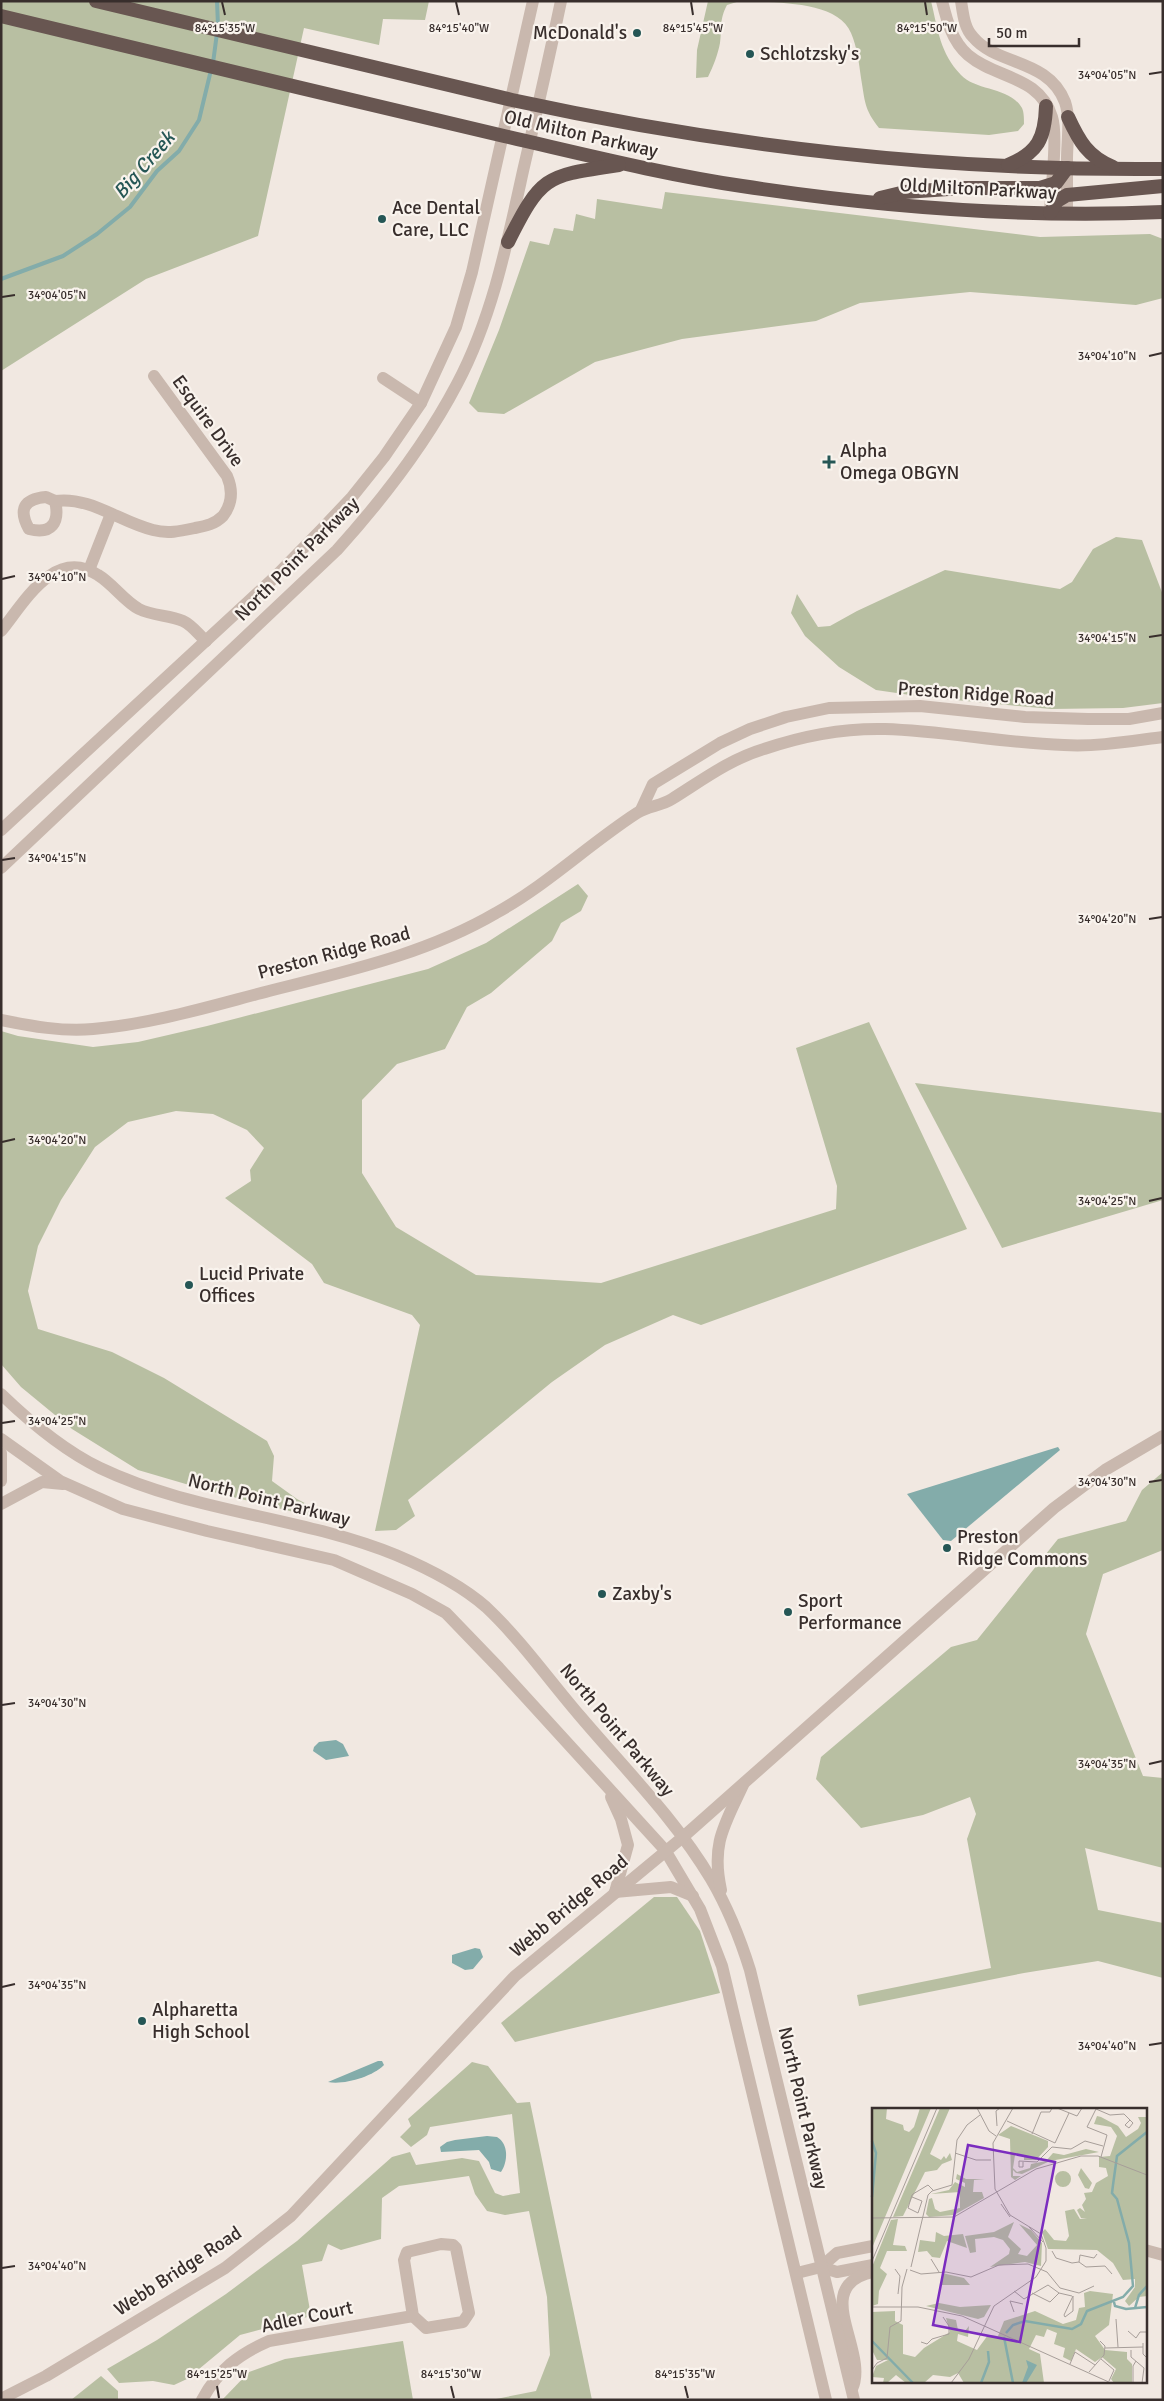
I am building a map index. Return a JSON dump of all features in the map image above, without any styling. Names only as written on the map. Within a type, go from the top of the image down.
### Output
[{"type":"highway","name":"Old Milton Parkway","points":[[96,1],[538,106],[765,146],[880,159],[1003,167],[1163,169]]},
{"type":"highway","name":"Old Milton Parkway","points":[[1,16],[503,136],[684,176],[742,186],[864,201],[1067,213],[1163,212]]},
{"type":"highway","points":[[1003,167],[1026,157],[1034,149],[1043,133],[1046,106]]},
{"type":"highway","points":[[1068,117],[1079,141],[1089,154],[1118,169]]},
{"type":"highway","points":[[508,242],[526,205],[546,183],[574,172],[628,163]]},
{"type":"highway","points":[[864,201],[905,192],[963,188],[1029,189],[1051,186],[1060,180],[1067,168]]},
{"type":"highway","points":[[1050,212],[1057,201],[1067,195],[1163,186]]},
{"type":"street","name":"North Point Parkway","points":[[1,830],[276,576],[352,497],[384,457],[421,403],[456,327],[472,272],[533,1]]},
{"type":"street","name":"North Point Parkway","points":[[1,868],[337,550],[375,509],[416,451],[458,383],[486,314],[508,242],[561,1]]},
{"type":"street","points":[[942,1],[952,36],[968,55],[986,67],[1020,80],[1037,92],[1053,119],[1050,212]]},
{"type":"street","points":[[961,1],[965,23],[972,37],[985,47],[1047,77],[1061,94],[1068,117],[1067,213]]},
{"type":"street","name":"Esquire Drive","points":[[54,501],[81,502],[153,530],[172,533],[210,525],[219,520],[228,509],[232,493],[227,476],[154,376]]},
{"type":"street","points":[[383,378],[421,403]]},
{"type":"street","points":[[89,570],[111,514]]},
{"type":"street","points":[[1,632],[36,585],[64,569],[89,570],[100,576],[137,608],[155,616],[183,621],[206,642]]},
{"type":"street","name":"Preston Ridge Road","points":[[641,810],[653,784],[720,743],[750,729],[786,717],[829,708],[920,706],[1025,716],[1088,719],[1129,719],[1163,713]]},
{"type":"street","name":"Preston Ridge Road","points":[[1,1020],[42,1028],[90,1029],[139,1023],[377,963],[421,949],[458,934],[504,909],[641,810],[667,802],[721,768],[761,749],[804,737],[832,732],[882,729],[1066,745],[1128,742],[1163,737]]},
{"type":"street","name":"North Point Parkway","points":[[1,1394],[37,1427],[68,1450],[109,1472],[151,1488],[342,1537],[395,1555],[445,1578],[491,1613],[533,1659],[682,1837],[724,1902],[750,1970],[853,2394]]},
{"type":"street","name":"Webb Bridge Road","points":[[1,2400],[71,2361],[224,2268],[291,2216],[515,1976],[682,1837],[1054,1508],[1105,1470],[1163,1436]]},
{"type":"street","points":[[1,1439],[60,1480],[123,1509],[207,1531],[334,1560],[421,1598],[446,1613],[665,1850],[693,1896],[712,1936],[722,1966],[826,2400]]},
{"type":"street","points":[[1,1453],[1,1481]]},
{"type":"street","points":[[1,1504],[42,1482],[55,1482],[76,1488]]},
{"type":"street","points":[[724,1902],[717,1869],[717,1848],[745,1780]]},
{"type":"street","points":[[606,1785],[621,1820],[628,1846],[615,1892],[671,1886],[693,1896]]},
{"type":"street","points":[[442,2244],[453,2245],[456,2248],[468,2314],[467,2319],[463,2322],[433,2328],[421,2325],[414,2316],[404,2266],[405,2255],[414,2249],[442,2244]]},
{"type":"street","points":[[797,2273],[821,2267],[837,2253],[872,2246]]},
{"type":"street","points":[[1146,2250],[1163,2254]]},
{"type":"street","points":[[821,2267],[838,2272],[872,2265]]},
{"type":"street","points":[[853,2394],[857,2379],[842,2301],[845,2289],[853,2280],[872,2272]]},
{"type":"street","name":"Adler Court","points":[[202,2400],[216,2376],[226,2366],[248,2350],[270,2341],[414,2316]]},
{"type":"green space","points":[[1,1],[429,1],[425,20],[383,19],[379,45],[304,28],[258,236],[146,279],[1,371]]},
{"type":"green space","points":[[708,1],[740,1],[727,5],[724,10],[719,47],[708,77],[696,78],[697,50]]},
{"type":"green space","points":[[742,1],[931,1],[944,50],[954,67],[967,80],[1010,96],[1017,101],[1023,110],[1024,124],[1018,131],[989,135],[879,128],[870,115],[866,104],[858,55],[851,33],[844,22],[833,14],[803,5]]},
{"type":"green space","points":[[665,192],[1040,237],[1150,234],[1163,239],[1163,298],[1136,305],[970,292],[860,303],[816,321],[682,339],[595,362],[504,414],[478,412],[469,403],[499,330],[530,241],[549,245],[554,228],[573,231],[576,214],[595,219],[597,199],[662,209]]},
{"type":"green space","points":[[1116,537],[1142,540],[1163,595],[1163,703],[1123,708],[1051,709],[924,697],[876,690],[839,667],[805,636],[791,613],[797,594],[818,627],[830,626],[857,611],[945,570],[1060,589],[1072,582],[1093,549]]},
{"type":"green space","points":[[578,884],[588,896],[581,911],[561,923],[552,941],[491,993],[467,1007],[445,1049],[397,1064],[362,1100],[362,1173],[396,1227],[476,1275],[601,1283],[836,1209],[837,1186],[796,1048],[869,1022],[967,1229],[701,1325],[673,1315],[605,1345],[552,1382],[408,1500],[415,1516],[396,1530],[375,1531],[420,1325],[412,1315],[324,1283],[312,1264],[225,1198],[251,1181],[250,1170],[264,1148],[247,1130],[213,1114],[176,1111],[128,1122],[95,1147],[61,1200],[38,1246],[28,1291],[38,1329],[112,1352],[164,1378],[267,1441],[274,1456],[272,1481],[297,1499],[320,1511],[310,1516],[213,1492],[138,1470],[72,1429],[21,1387],[1,1364],[1,1031],[18,1036],[93,1047],[138,1042],[207,1026],[428,969],[486,943]]},
{"type":"green space","points":[[915,1083],[1163,1113],[1163,1200],[1002,1248]]},
{"type":"green space","points":[[1163,1472],[1163,1550],[1103,1574],[1086,1634],[1143,1776],[1163,1778],[1163,1868],[1085,1848],[1098,1910],[1163,1923],[1163,1978],[1098,1961],[1024,1973],[859,2006],[857,1995],[991,1968],[967,1839],[976,1814],[970,1797],[923,1815],[861,1828],[816,1779],[821,1757],[951,1647],[977,1640],[1058,1539],[1126,1521],[1142,1490]]},
{"type":"green space","points":[[654,1897],[677,1897],[700,1931],[720,1993],[515,2042],[501,2023]]},
{"type":"green space","points":[[472,2062],[488,2066],[517,2103],[530,2102],[592,2400],[491,2400],[536,2391],[550,2355],[547,2297],[529,2211],[505,2215],[487,2211],[475,2194],[469,2176],[399,2186],[382,2198],[381,2239],[341,2250],[328,2244],[322,2261],[302,2265],[311,2316],[240,2335],[187,2379],[174,2385],[153,2381],[119,2383],[107,2369],[157,2340],[226,2294],[297,2241],[392,2157],[410,2152],[416,2165],[462,2158],[479,2161],[495,2193],[503,2196],[520,2193],[512,2114],[430,2127],[427,2135],[411,2147],[400,2137],[411,2126],[408,2119]]},
{"type":"green space","points":[[403,2341],[413,2400],[222,2400],[249,2372],[285,2359]]},
{"type":"green space","points":[[101,2376],[118,2391],[118,2400],[71,2400]]},
{"type":"water","points":[[1058,1447],[1060,1450],[951,1541],[943,1540],[907,1494]]},
{"type":"water","points":[[336,1740],[343,1744],[349,1756],[326,1760],[313,1751],[319,1742]]},
{"type":"water","points":[[475,1948],[480,1949],[483,1957],[473,1969],[465,1970],[452,1963],[452,1955]]},
{"type":"water","points":[[382,2061],[384,2065],[358,2079],[335,2083],[328,2082]]},
{"type":"water","points":[[487,2136],[497,2137],[504,2144],[506,2158],[501,2172],[491,2169],[489,2162],[479,2150],[441,2152],[440,2147],[447,2142]]},
{"type":"waterway","name":"Big Creek","points":[[217,1],[218,26]]},
{"type":"waterway","name":"Big Creek","points":[[213,63],[217,33]]},
{"type":"waterway","name":"Big Creek","points":[[1,279],[63,256],[97,234],[130,207],[157,171],[179,151],[199,120],[211,70]]},
{"type":"place","name":"McDonald's","points":[[637,33]]},
{"type":"place","name":"Schlotzsky's","points":[[750,54]]},
{"type":"place","name":"Ace Dental Care, LLC","points":[[382,219]]},
{"type":"place","name":"Alpha Omega OBGYN","points":[[829,462]]},
{"type":"place","name":"Lucid Private Offices","points":[[189,1285]]},
{"type":"place","name":"Preston Ridge Commons","points":[[947,1548]]},
{"type":"place","name":"Zaxby's","points":[[602,1594]]},
{"type":"place","name":"Sport Performance","points":[[788,1612]]},
{"type":"place","name":"Alpharetta High School","points":[[142,2021]]}]
